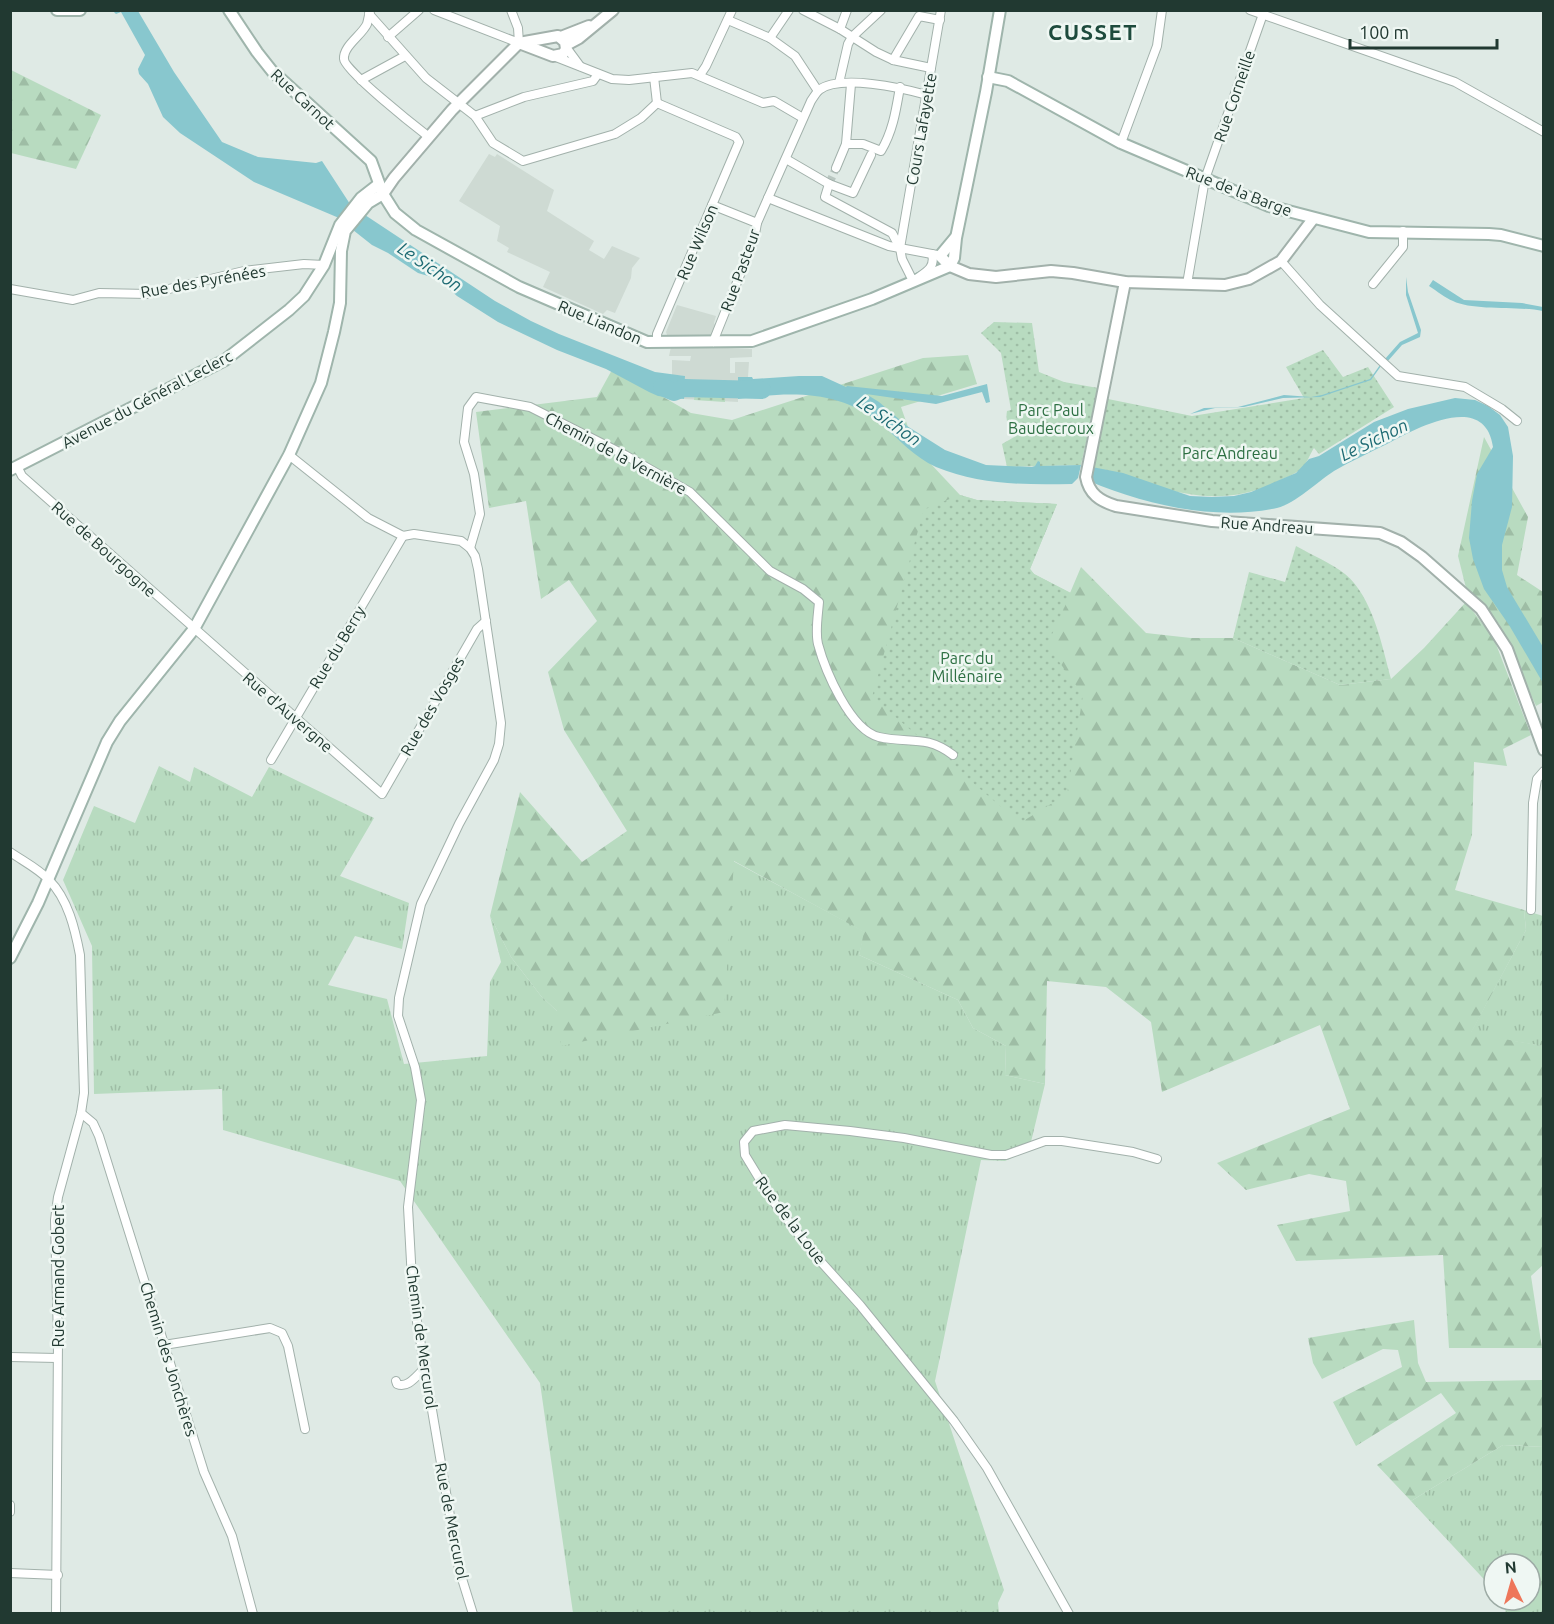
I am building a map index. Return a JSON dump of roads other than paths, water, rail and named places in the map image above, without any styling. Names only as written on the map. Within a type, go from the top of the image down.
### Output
[{"type":"main road","points":[[57,10],[80,10]]},
{"type":"main road","name":"Rue Carnot","points":[[229,10],[256,52],[272,71],[371,161],[381,189]]},
{"type":"main road","points":[[10,958],[48,879],[107,742],[120,721],[194,629],[289,455],[321,383],[340,303],[343,228],[365,200],[394,178],[429,137],[519,43],[562,41],[597,23],[613,10]]},
{"type":"main road","points":[[950,266],[954,258],[1000,10]]},
{"type":"main road","points":[[552,55],[545,44],[549,38],[562,41]]},
{"type":"main road","points":[[519,43],[552,55],[562,54],[562,41]]},
{"type":"main road","name":"Rue de la Barge","points":[[988,77],[1008,81],[1121,143],[1269,206],[1369,232],[1501,235],[1544,246]]},
{"type":"main road","name":"Rue Liandon","points":[[381,189],[395,213],[416,230],[469,261],[519,287],[646,342],[752,341],[872,299],[950,266]]},
{"type":"main road","points":[[956,238],[936,255],[950,266],[969,274],[996,277],[1051,272],[1073,273],[1125,282],[1225,285],[1249,279],[1281,261],[1313,219]]},
{"type":"main road","name":"Avenue du Général Leclerc","points":[[14,468],[225,360],[290,310],[304,296],[324,265],[343,228]]},
{"type":"main road","points":[[324,265],[340,288]]},
{"type":"main road","name":"Rue Andreau","points":[[1125,282],[1086,477],[1092,492],[1116,506],[1212,521],[1380,534],[1401,542],[1469,596],[1494,626],[1507,649],[1544,750]]},
{"type":"street","points":[[388,37],[419,10]]},
{"type":"street","points":[[434,10],[519,43],[518,28],[511,10]]},
{"type":"street","points":[[700,75],[732,10]]},
{"type":"street","points":[[770,38],[789,10]]},
{"type":"street","points":[[840,29],[847,10]]},
{"type":"street","points":[[839,83],[848,44],[852,37],[881,10]]},
{"type":"street","name":"Cours Lafayette","points":[[900,248],[941,10]]},
{"type":"street","points":[[1121,143],[1157,46],[1162,10]]},
{"type":"street","points":[[1250,10],[1455,82],[1544,132]]},
{"type":"street","points":[[804,11],[893,60],[931,68]]},
{"type":"street","points":[[369,12],[388,37],[426,78],[475,116],[493,143],[523,161],[615,134],[641,118],[657,102],[654,77]]},
{"type":"street","points":[[369,12],[366,25],[345,52],[345,64],[429,137]]},
{"type":"street","name":"Rue Corneille","points":[[1187,284],[1205,179],[1263,14]]},
{"type":"street","points":[[893,60],[919,16],[940,20]]},
{"type":"street","points":[[728,20],[770,38],[795,57],[818,91],[839,83],[900,87],[927,95]]},
{"type":"street","points":[[562,41],[581,67]]},
{"type":"street","points":[[552,55],[612,79],[629,80],[692,73],[700,75],[763,103],[774,101],[803,118]]},
{"type":"street","points":[[361,80],[405,56]]},
{"type":"street","points":[[475,116],[524,97],[593,81],[598,74]]},
{"type":"street","points":[[836,168],[846,144],[851,84]]},
{"type":"street","points":[[846,144],[862,144],[881,151],[888,141],[900,87]]},
{"type":"street","name":"Rue Pasteur","points":[[713,342],[754,240],[757,223],[803,118],[818,91]]},
{"type":"street","name":"Rue Wilson","points":[[657,102],[736,137],[739,142],[657,334],[657,342]]},
{"type":"street","points":[[786,159],[829,184],[854,193],[871,155]]},
{"type":"street","points":[[768,198],[889,246],[900,248],[936,255],[933,267],[914,281],[902,259],[900,248],[892,233],[825,197],[829,184]]},
{"type":"street","points":[[712,205],[757,223]]},
{"type":"street","points":[[1373,284],[1403,247],[1403,231]]},
{"type":"street","points":[[1281,261],[1320,305],[1398,376],[1466,387],[1517,421]]},
{"type":"street","name":"Rue des Pyrénées","points":[[10,289],[73,300],[99,294],[148,294],[244,271],[304,264],[324,265]]},
{"type":"street","name":"Chemin de la Vernière","points":[[470,548],[480,514],[474,474],[464,442],[468,408],[476,397],[530,407],[625,455],[690,492],[770,571],[803,589],[819,602],[817,642],[836,691],[858,724],[877,737],[916,739],[942,747],[953,755]]},
{"type":"street","points":[[289,455],[368,518],[403,536],[414,534],[449,538],[461,541],[470,548]]},
{"type":"street","name":"Rue de Bourgogne","points":[[14,468],[194,629]]},
{"type":"street","name":"Rue du Berry","points":[[271,760],[403,536]]},
{"type":"street","name":"Chemin de Mercurol","points":[[435,1428],[413,1298],[408,1207],[421,1100],[415,1067],[398,1016],[399,998],[421,904],[459,824],[494,760],[499,744],[501,723],[486,621],[478,569],[470,548]]},
{"type":"street","name":"Rue des Vosges","points":[[381,794],[477,629],[486,621]]},
{"type":"street","name":"Rue d'Auvergne","points":[[194,629],[381,794]]},
{"type":"street","points":[[1532,910],[1533,803],[1537,779],[1544,771]]},
{"type":"street","points":[[10,852],[48,879]]},
{"type":"street","name":"Rue Armand Gobert","points":[[48,879],[66,906],[80,955],[84,1093],[81,1113],[58,1197],[55,1220],[58,1575],[56,1614]]},
{"type":"street","name":"Chemin des Jonchères","points":[[81,1113],[93,1123],[99,1136],[204,1472],[232,1536],[252,1611]]},
{"type":"street","name":"Rue de la Loue","points":[[1069,1614],[987,1468],[954,1420],[773,1201],[745,1155],[744,1142],[753,1131],[785,1125],[904,1138],[991,1155],[1006,1155],[1045,1141],[1062,1141],[1157,1158]]},
{"type":"street","points":[[164,1345],[270,1328],[282,1333],[288,1346],[305,1429]]},
{"type":"street","points":[[10,1357],[57,1358]]},
{"type":"street","points":[[396,1381],[401,1386],[407,1385],[425,1368]]},
{"type":"street","name":"Rue de Mercurol","points":[[435,1428],[459,1569],[473,1614]]},
{"type":"street","points":[[10,1505],[10,1512]]},
{"type":"street","points":[[10,1573],[58,1575]]},
{"type":"water","points":[[113,11],[138,11],[174,72],[222,142],[258,157],[316,163],[322,161],[350,204],[339,218],[254,182],[180,133],[163,117],[148,84],[139,74],[138,69],[145,55],[121,12],[116,14]]},
{"type":"water","points":[[365,215],[495,301],[531,321],[655,372],[685,376],[684,399],[658,396],[606,369],[557,350],[498,322],[457,296],[438,279],[418,273],[372,245],[353,230]]},
{"type":"water","points":[[1406,277],[1408,292],[1421,330],[1420,337],[1402,345],[1387,362],[1385,359],[1400,342],[1418,333],[1406,295]]},
{"type":"water","points":[[1433,280],[1464,300],[1522,303],[1543,307],[1543,311],[1462,304],[1447,298],[1429,286]]},
{"type":"water","points":[[1380,365],[1371,380],[1320,397],[1283,398],[1244,407],[1215,408],[1190,414],[1204,408],[1238,407],[1284,395],[1311,397],[1322,395],[1370,379]]},
{"type":"water","points":[[822,376],[846,387],[942,396],[987,384],[990,402],[986,403],[982,392],[936,404],[866,394],[907,426],[945,450],[986,465],[1032,467],[1038,461],[1040,466],[1081,465],[1078,478],[1072,484],[986,481],[953,473],[928,463],[866,413],[831,399],[776,395],[738,399],[738,377],[752,377],[753,379]]},
{"type":"water","points":[[1455,398],[1475,400],[1488,406],[1500,415],[1508,427],[1513,456],[1512,507],[1502,545],[1502,570],[1507,587],[1543,647],[1543,683],[1509,625],[1484,589],[1473,559],[1469,538],[1472,501],[1477,474],[1493,447],[1487,430],[1477,420],[1463,417],[1431,423],[1340,467],[1299,497],[1284,505],[1253,512],[1205,511],[1157,504],[1089,481],[1092,467],[1123,473],[1190,496],[1234,496],[1251,492],[1296,473],[1309,459],[1319,456],[1374,422],[1408,409]]},
{"type":"waterway","name":"Le Sichon","points":[[662,387],[674,392],[684,388],[762,390]]},
{"type":"tunnel","points":[[829,184],[836,168]]},
{"type":"district","name":"CUSSET","points":[[1093,32]]},
{"type":"park label","name":"Parc Paul Baudecroux","points":[[1051,419]]},
{"type":"park label","name":"Parc Andreau","points":[[1230,453]]},
{"type":"park label","name":"Parc du Millénaire","points":[[967,667]]}]
